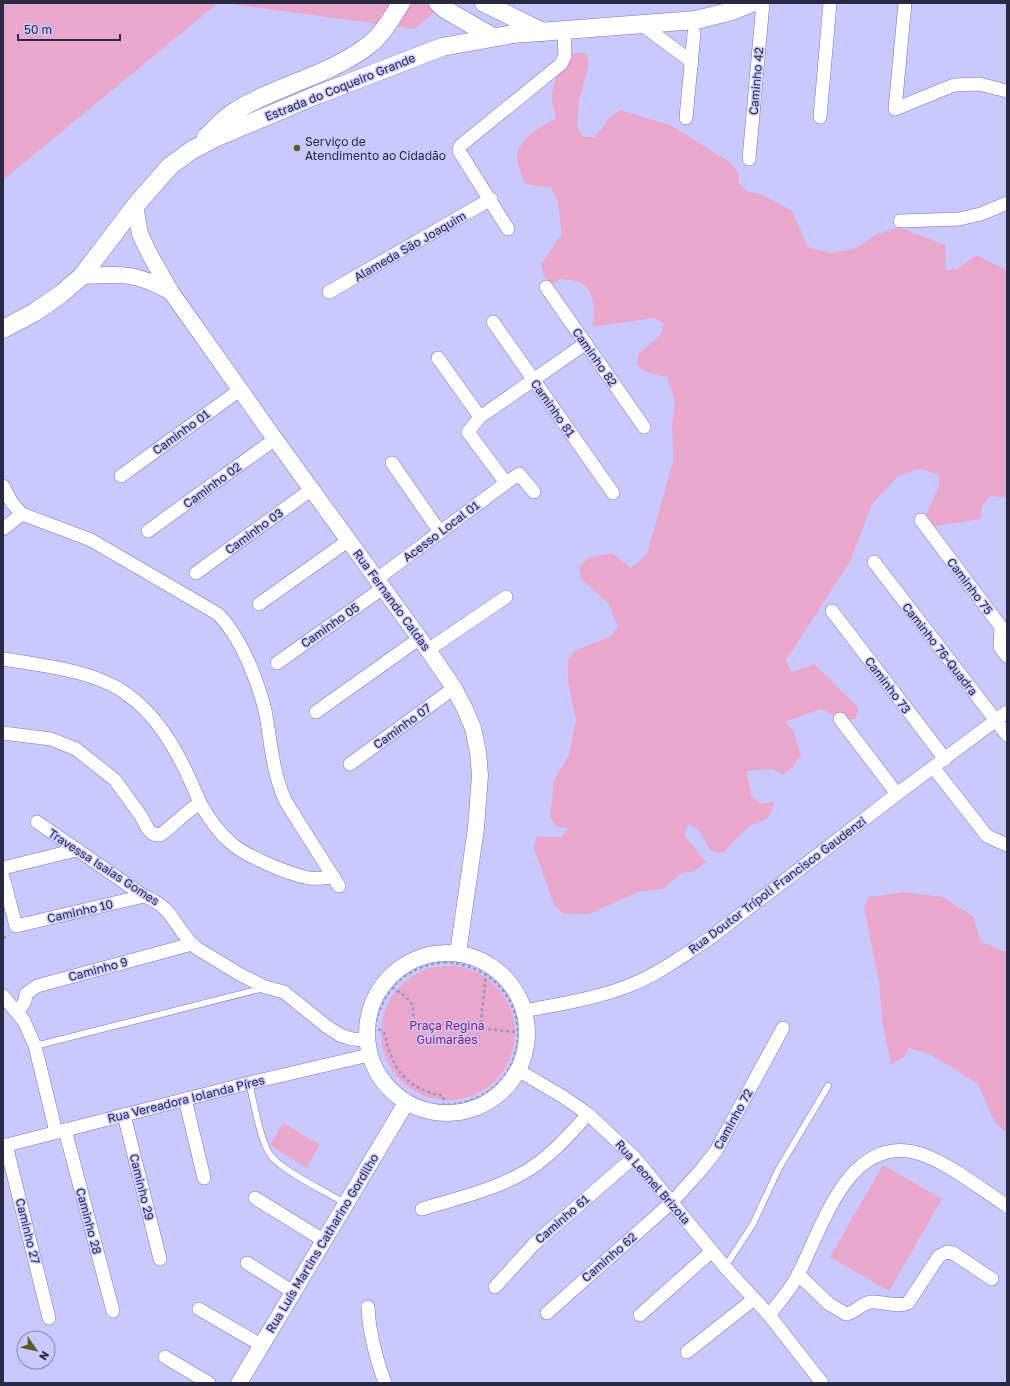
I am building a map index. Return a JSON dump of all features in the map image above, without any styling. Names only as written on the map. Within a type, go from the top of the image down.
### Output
[{"type":"main road","points":[[192,150],[233,112],[280,88],[345,61],[371,44],[396,13],[401,3]]},
{"type":"main road","points":[[438,3],[446,10],[493,37]]},
{"type":"main road","points":[[484,3],[544,32]]},
{"type":"main road","name":"Estrada do Coqueiro Grande","points":[[3,329],[35,312],[61,294],[82,276],[135,206],[170,166],[192,150],[318,95],[405,60],[442,47],[493,37],[701,18],[732,11],[752,3]]},
{"type":"street","name":"Caminho 42","points":[[749,160],[763,3]]},
{"type":"street","points":[[820,117],[830,3]]},
{"type":"street","points":[[905,3],[895,109],[954,85],[979,84],[1007,91]]},
{"type":"street","points":[[640,24],[692,62]]},
{"type":"street","points":[[508,229],[491,199],[459,151],[460,146],[561,64],[565,56],[564,31]]},
{"type":"street","points":[[686,118],[694,33]]},
{"type":"street","name":"Alameda São Joaquim","points":[[329,292],[491,199]]},
{"type":"street","points":[[900,221],[959,219],[981,214],[1007,203]]},
{"type":"street","name":"Rua Fernando Caldas","points":[[135,206],[140,234],[171,292],[275,439],[424,644],[454,688],[473,728],[478,752],[480,775],[476,828],[458,953]]},
{"type":"street","points":[[136,276],[150,255]]},
{"type":"street","name":"Rua Fernando Caldas","points":[[82,276],[136,276],[150,280],[171,292]]},
{"type":"street","name":"Caminho 82","points":[[546,287],[644,427]]},
{"type":"street","name":"Caminho 81","points":[[493,322],[613,493]]},
{"type":"street","points":[[534,492],[519,474],[506,483],[468,432],[480,417],[586,343]]},
{"type":"street","points":[[438,358],[480,417]]},
{"type":"street","name":"Caminho 01","points":[[121,476],[241,389]]},
{"type":"street","name":"Caminho 02","points":[[148,531],[275,439]]},
{"type":"street","points":[[392,464],[440,532]]},
{"type":"street","name":"Acesso Local 01","points":[[380,584],[440,532],[506,483]]},
{"type":"street","points":[[3,486],[12,503],[22,514],[91,540],[218,614],[229,625],[256,682],[265,713],[275,771],[280,788],[286,802],[336,882],[307,877],[241,851],[230,843],[217,828],[200,803],[189,776],[161,730],[146,711],[128,694],[107,683],[68,671],[3,659]]},
{"type":"street","name":"Caminho 03","points":[[196,573],[312,489]]},
{"type":"street","points":[[3,529],[22,514]]},
{"type":"street","name":"Caminho 75","points":[[921,520],[1001,627],[1000,647],[1007,656]]},
{"type":"street","points":[[259,604],[349,540]]},
{"type":"street","name":"Caminho 76-Quadra","points":[[874,562],[1007,735]]},
{"type":"street","name":"Caminho 05","points":[[277,663],[380,584]]},
{"type":"street","points":[[316,712],[424,644],[506,597]]},
{"type":"street","name":"Caminho 73","points":[[832,611],[945,759]]},
{"type":"street","name":"Caminho 07","points":[[350,764],[454,688]]},
{"type":"street","name":"Rua Doutor Trípoli Francisco Gaudenzi","points":[[524,1011],[589,999],[611,992],[630,985],[683,956],[710,938],[897,794],[1007,712]]},
{"type":"street","points":[[840,719],[897,794]]},
{"type":"street","points":[[3,732],[51,738],[76,749],[115,780],[141,816],[148,829],[153,834],[160,835],[188,810],[200,803]]},
{"type":"street","points":[[933,767],[987,836],[1007,845]]},
{"type":"street","name":"Travessa Isaias Gomes","points":[[37,822],[144,896],[163,905],[192,944],[241,975],[265,987],[284,992],[326,1026],[340,1035],[352,1039],[367,1047]]},
{"type":"street","points":[[3,868],[76,850]]},
{"type":"street","name":"Caminho 10","points":[[3,877],[16,926],[144,896]]},
{"type":"street","name":"Caminho 9","points":[[18,1012],[26,994],[37,986],[192,944]]},
{"type":"street","points":[[437,952],[458,953],[472,956],[498,970],[509,982],[518,996],[524,1011],[527,1026],[519,1060],[506,1087],[491,1100],[472,1109],[440,1114],[422,1110],[406,1103],[393,1094],[374,1070],[367,1047],[367,1019],[373,999],[384,982],[399,968],[417,958],[437,952]]},
{"type":"street","name":"Caminho 28","points":[[3,996],[18,1012],[35,1046],[113,1311]]},
{"type":"street","name":"Caminho 72","points":[[672,1202],[716,1151],[783,1028]]},
{"type":"street","name":"Rua Vereadora Iolanda Píres","points":[[5,1145],[249,1083],[367,1047]]},
{"type":"street","name":"Rua Leonel Brizola","points":[[519,1060],[565,1098],[588,1114],[634,1156],[725,1267],[769,1315],[822,1383]]},
{"type":"street","points":[[185,1099],[204,1178]]},
{"type":"street","name":"Rua Luís Martins Catharino Gordilho","points":[[239,1383],[406,1103]]},
{"type":"street","points":[[422,1209],[490,1188],[522,1173],[555,1149],[588,1114]]},
{"type":"street","name":"Caminho 29","points":[[124,1115],[160,1259]]},
{"type":"street","name":"Caminho 27","points":[[5,1145],[49,1318]]},
{"type":"street","points":[[769,1315],[798,1274],[838,1192],[860,1166],[871,1157],[883,1152],[905,1151],[920,1154],[933,1159],[1007,1206]]},
{"type":"street","name":"Caminho 61","points":[[495,1288],[534,1244],[634,1156]]},
{"type":"street","points":[[255,1198],[323,1240]]},
{"type":"street","name":"Caminho 62","points":[[547,1313],[672,1202]]},
{"type":"street","points":[[640,1315],[712,1251]]},
{"type":"street","points":[[798,1274],[829,1304],[846,1314],[869,1302],[900,1306],[908,1303],[939,1256],[944,1253],[953,1253],[992,1279]]},
{"type":"street","points":[[247,1263],[293,1292]]},
{"type":"street","points":[[687,1352],[754,1299]]},
{"type":"street","points":[[368,1307],[369,1328],[373,1348],[385,1383]]},
{"type":"street","points":[[200,1309],[261,1345]]},
{"type":"street","points":[[165,1357],[209,1383]]},
{"type":"lane","points":[[35,1046],[265,987]]},
{"type":"lane","points":[[249,1083],[266,1148],[272,1157],[294,1173],[345,1203]]},
{"type":"lane","points":[[725,1267],[753,1224],[778,1170],[828,1086]]},
{"type":"path","points":[[444,962],[461,963],[486,974],[504,990],[512,1006],[517,1022],[519,1060],[496,1086],[482,1096],[466,1103],[443,1104],[444,1096],[429,1093],[418,1088],[400,1073],[387,1048],[385,1034],[375,1026],[378,1011],[392,987],[411,971],[427,964],[444,962]]},
{"type":"path","points":[[480,1029],[486,974]]},
{"type":"path","points":[[392,987],[412,1002],[414,1006],[413,1022],[517,1032]]},
{"type":"green space","points":[[3,3],[218,3],[3,180]]},
{"type":"green space","points":[[223,3],[445,3],[415,29]]},
{"type":"green space","points":[[574,53],[586,53],[589,64],[579,100],[577,126],[583,137],[595,137],[610,117],[620,110],[670,125],[730,162],[738,172],[739,184],[749,192],[761,194],[792,211],[808,247],[830,253],[854,249],[875,235],[899,227],[945,245],[946,270],[957,269],[976,255],[1004,269],[1007,273],[1007,498],[990,496],[982,506],[981,519],[934,526],[924,519],[939,486],[939,475],[921,469],[898,476],[872,504],[850,562],[786,660],[792,672],[814,664],[858,707],[856,719],[844,720],[821,709],[785,722],[793,730],[801,755],[793,767],[783,775],[772,769],[747,771],[751,795],[761,804],[774,802],[770,814],[766,819],[755,823],[746,829],[723,853],[711,851],[699,830],[689,824],[684,835],[706,862],[694,871],[682,873],[663,889],[638,892],[589,914],[564,914],[554,905],[534,848],[536,837],[561,837],[569,828],[557,827],[550,817],[554,780],[569,755],[576,720],[568,682],[568,659],[576,650],[610,637],[618,627],[608,603],[581,579],[579,567],[588,558],[612,553],[631,568],[647,554],[673,461],[672,425],[675,401],[667,377],[646,372],[637,364],[639,353],[660,336],[664,324],[654,318],[592,327],[594,309],[586,286],[576,281],[561,279],[550,285],[544,276],[541,264],[562,234],[557,199],[551,188],[525,184],[517,160],[518,152],[530,134],[543,125],[556,119],[552,97],[553,88],[562,66]]},
{"type":"green space","points":[[904,892],[943,897],[974,917],[980,941],[1002,951],[1007,951],[1007,1134],[993,1119],[978,1084],[933,1056],[910,1048],[903,1058],[891,1064],[882,1021],[879,982],[864,908],[868,897]]},
{"type":"green space","name":"Praça Regina Guimarães","points":[[448,966],[474,971],[490,981],[500,991],[510,1007],[515,1033],[510,1059],[500,1075],[490,1085],[474,1095],[448,1100],[422,1095],[406,1085],[396,1075],[386,1059],[381,1033],[386,1007],[396,991],[406,981],[422,971]]},
{"type":"green space","points":[[283,1123],[320,1145],[306,1168],[270,1145]]},
{"type":"green space","points":[[883,1165],[942,1199],[889,1291],[830,1257]]},
{"type":"place","name":"Serviço de Atendimento ao Cidadão","points":[[297,148]]}]
